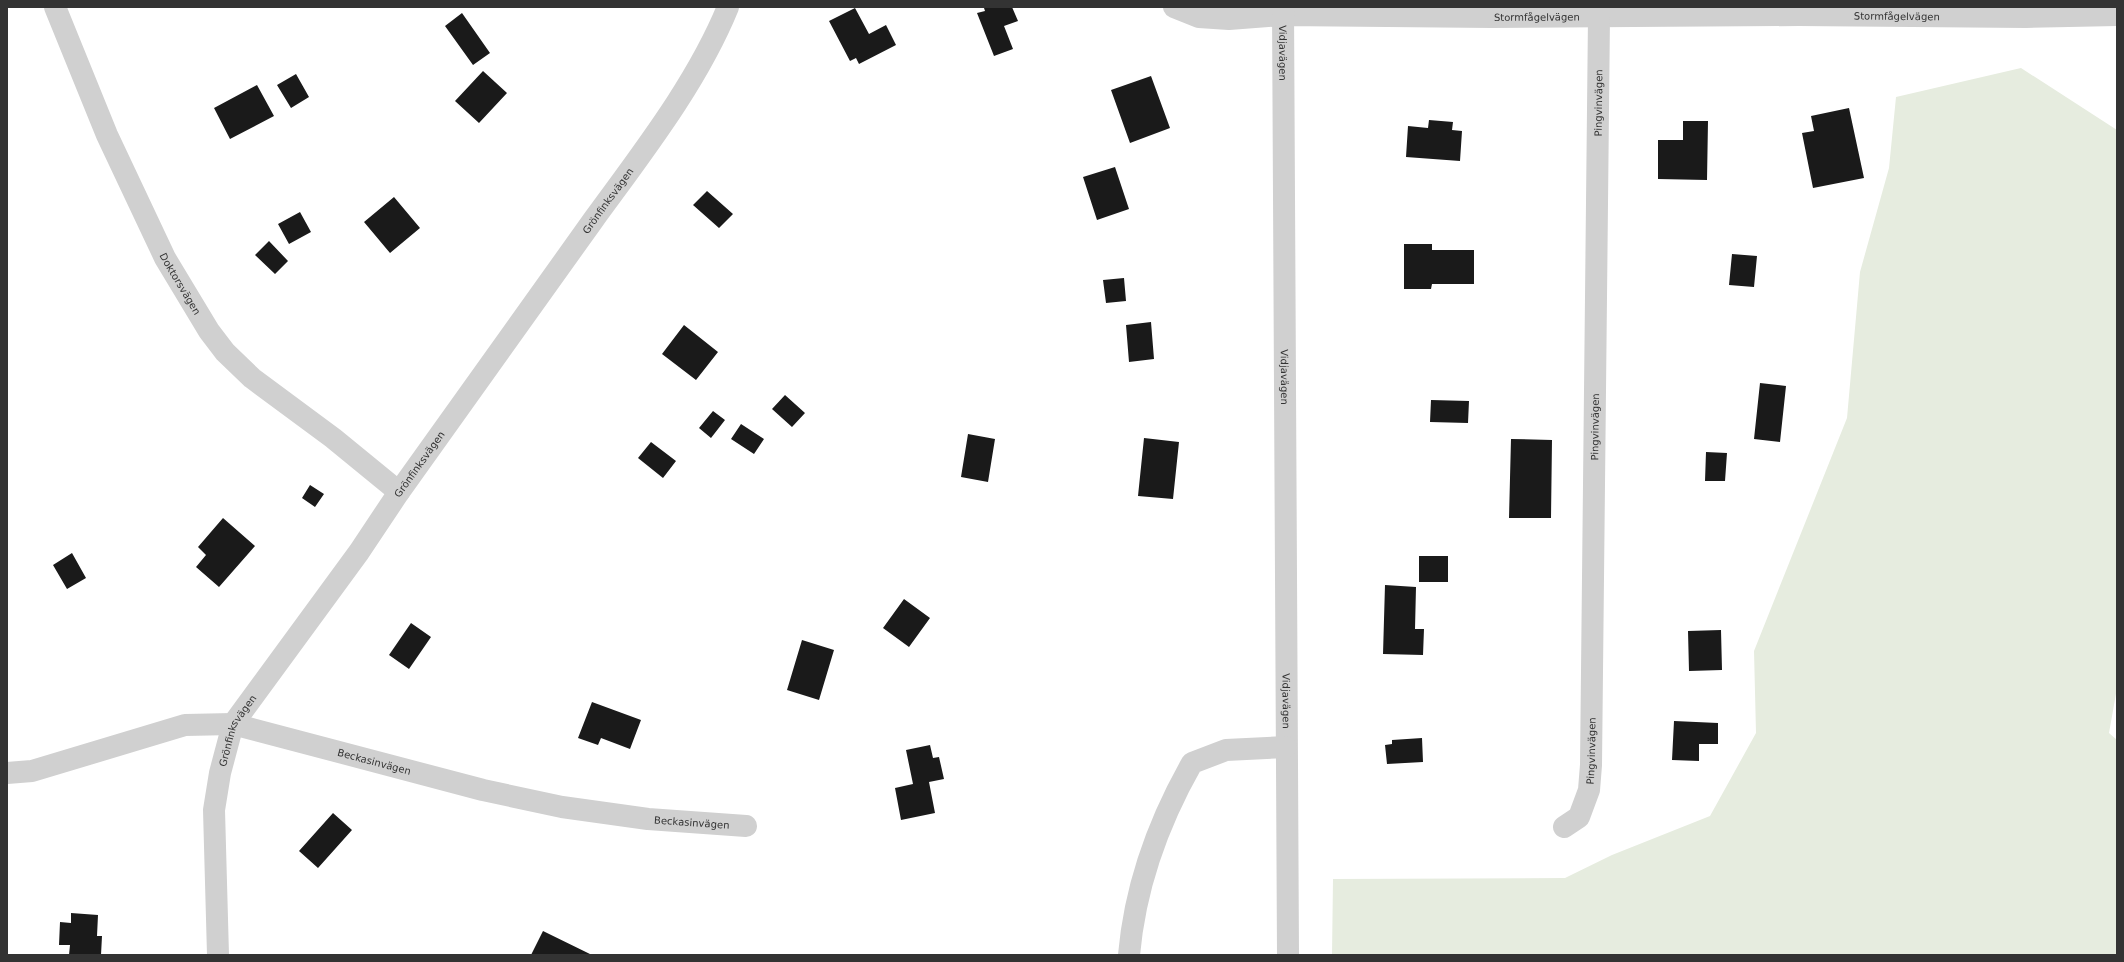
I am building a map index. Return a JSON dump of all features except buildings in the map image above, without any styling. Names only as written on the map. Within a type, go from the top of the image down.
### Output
[{"type":"street","name":"Doktorsvägen","points":[[55,7],[107,135],[158,243],[209,331],[225,352],[252,378],[333,438],[399,492]]},
{"type":"street","name":"Grönfinksvägen","points":[[218,955],[214,810],[220,773],[233,724],[359,552],[399,492],[652,138],[696,69],[720,27],[728,7]]},
{"type":"street","name":"Stormfågelvägen","points":[[1174,7],[1199,17],[1229,19],[1283,11],[1485,17],[2026,17],[2117,15]]},
{"type":"street","name":"Vidjavägen","points":[[1283,11],[1288,955]]},
{"type":"street","name":"Pingvinvägen","points":[[1564,827],[1579,817],[1589,790],[1591,765],[1599,16]]},
{"type":"street","name":"Beckasinvägen","points":[[7,773],[32,771],[185,725],[233,724],[483,790],[562,807],[648,819],[746,826]]},
{"type":"street","points":[[1129,955],[1131,936],[1141,890],[1154,842],[1172,797],[1192,763],[1226,750],[1286,747]]},
{"type":"shaded area","points":[[2021,68],[2117,130],[2117,688],[2109,733],[2117,740],[2117,955],[1332,955],[1333,879],[1565,878],[1612,855],[1710,816],[1756,733],[1754,651],[1847,418],[1860,272],[1889,168],[1896,97]]}]
